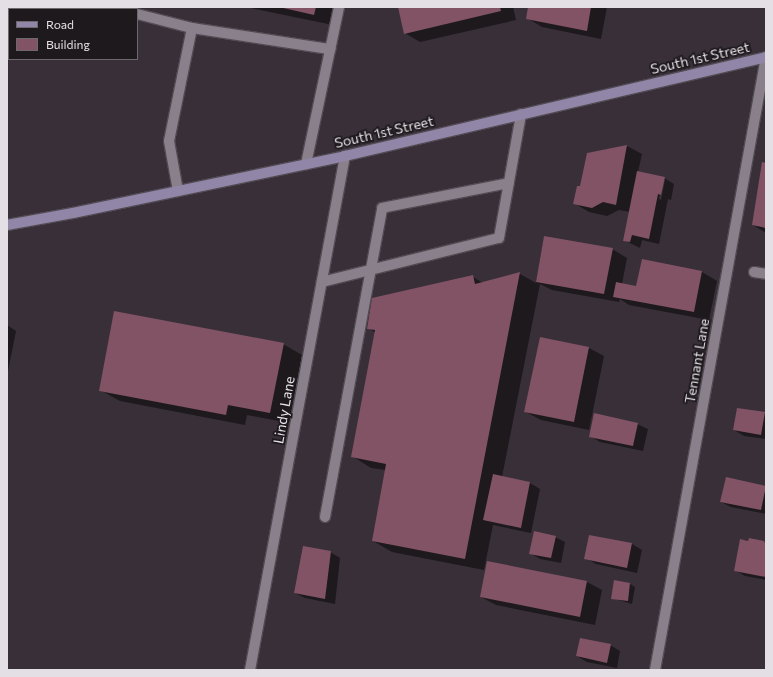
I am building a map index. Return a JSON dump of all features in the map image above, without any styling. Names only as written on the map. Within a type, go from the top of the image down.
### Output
[{"type":"main road","name":"South 1st Street","points":[[7,225],[345,156],[766,57]]},
{"type":"street","points":[[306,164],[339,7]]},
{"type":"street","points":[[138,14],[192,28],[330,49]]},
{"type":"street","points":[[178,191],[169,140],[192,28]]},
{"type":"street","name":"Tennant Lane","points":[[655,670],[766,57]]},
{"type":"street","points":[[322,282],[499,238],[521,114]]},
{"type":"street","name":"Lindy Lane","points":[[250,670],[345,156]]},
{"type":"street","points":[[325,517],[382,208],[509,183]]},
{"type":"street","points":[[754,272],[766,274]]},
{"type":"building","points":[[279,7],[316,7],[314,15]]},
{"type":"building","points":[[398,7],[500,7],[501,11],[404,34]]},
{"type":"building","points":[[528,7],[591,7],[587,31],[526,19]]},
{"type":"building","points":[[627,145],[616,205],[603,202],[592,208],[573,204],[577,186],[580,186],[587,153]]},
{"type":"building","points":[[762,162],[766,163],[766,228],[752,225]]},
{"type":"building","points":[[637,171],[665,177],[661,195],[658,194],[649,239],[632,235],[630,242],[623,241]]},
{"type":"building","points":[[544,236],[613,248],[604,294],[536,282]]},
{"type":"building","points":[[642,259],[702,271],[694,312],[613,297],[616,282],[636,286]]},
{"type":"building","points":[[520,272],[465,559],[372,541],[386,464],[351,457],[375,330],[367,329],[372,298],[473,275],[475,284]]},
{"type":"building","points":[[114,311],[284,343],[270,413],[228,405],[226,415],[99,391]]},
{"type":"building","points":[[540,337],[589,347],[574,422],[524,412]]},
{"type":"building","points":[[737,408],[765,412],[761,435],[733,430]]},
{"type":"building","points":[[594,413],[638,423],[633,446],[589,437]]},
{"type":"building","points":[[493,474],[530,482],[521,528],[483,520]]},
{"type":"building","points":[[726,477],[766,486],[761,510],[720,502]]},
{"type":"building","points":[[534,531],[556,536],[551,558],[529,554]]},
{"type":"building","points":[[589,535],[632,543],[627,568],[584,559]]},
{"type":"building","points":[[749,538],[764,541],[766,545],[766,577],[734,571],[740,539],[748,541]]},
{"type":"building","points":[[303,546],[331,551],[325,599],[294,593]]},
{"type":"building","points":[[487,561],[587,581],[580,617],[480,597]]},
{"type":"building","points":[[614,580],[630,583],[628,601],[611,599]]},
{"type":"building","points":[[580,638],[611,644],[607,663],[576,656]]}]
